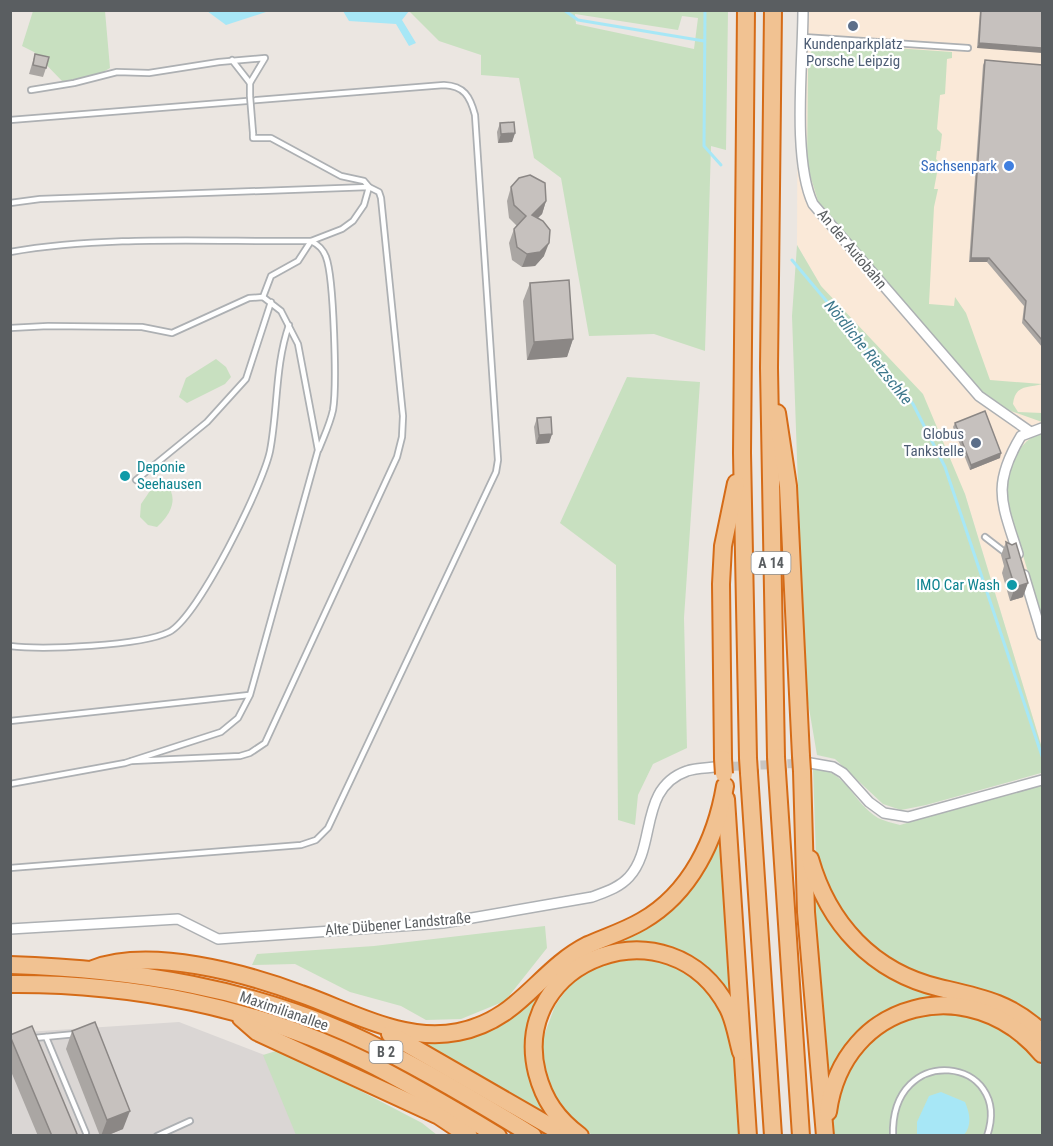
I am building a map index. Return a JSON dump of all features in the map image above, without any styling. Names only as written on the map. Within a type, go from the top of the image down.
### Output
[{"type":"highway","name":"A 14","points":[[746,10],[742,453],[748,766],[773,1136]]},
{"type":"highway","name":"A 14","points":[[772,10],[769,368],[776,765],[801,1136]]},
{"type":"highway","points":[[769,368],[788,486],[804,763],[804,830],[811,991],[825,1133]]},
{"type":"highway","points":[[742,453],[723,546],[719,615],[721,772],[748,1136]]},
{"type":"highway","points":[[93,969],[110,962],[173,963],[206,967],[301,994],[363,1019],[417,1033],[439,1035],[476,1028],[504,1014],[573,955],[644,920],[682,887],[701,860],[712,834],[721,772]]},
{"type":"highway","points":[[804,830],[823,897],[855,942],[883,964],[904,975],[1003,1005],[1024,1017],[1042,1033]]},
{"type":"highway","points":[[580,1136],[566,1126],[550,1107],[540,1086],[534,1048],[540,1017],[554,992],[577,968],[595,958],[638,949],[669,954],[701,972],[713,984],[730,1011],[741,1052]]},
{"type":"highway","name":"Maximilianallee","points":[[10,965],[93,969],[178,981],[228,992],[293,1013],[364,1041],[438,1079],[533,1136]]},
{"type":"highway","name":"Maximilianallee","points":[[10,984],[133,992],[236,1013],[285,1028],[361,1059],[498,1136]]},
{"type":"highway","points":[[825,1133],[833,1085],[852,1050],[881,1024],[909,1011],[950,1005],[981,1010],[1020,1030],[1042,1054]]},
{"type":"highway","points":[[236,1013],[257,1032],[368,1082],[427,1113],[439,1116],[469,1136]]},
{"type":"highway","points":[[363,1019],[567,1136]]},
{"type":"highway","points":[[427,1113],[448,1136]]},
{"type":"street","name":"An der Autobahn","points":[[803,10],[803,173],[813,204],[979,396],[1029,431]]},
{"type":"street","points":[[1042,428],[1029,431],[1021,436],[1001,484],[1000,496],[1042,635]]},
{"type":"street","points":[[804,763],[833,767],[843,773],[870,802],[884,813],[908,817],[1042,780]]},
{"type":"street","name":"Alte Dübener Landstraße","points":[[10,929],[178,919],[218,939],[442,923],[592,897],[612,890],[627,879],[639,864],[645,847],[649,815],[657,798],[670,782],[686,771],[721,772]]},
{"type":"lane","points":[[803,37],[968,48]]},
{"type":"lane","points":[[31,90],[74,84],[117,72],[149,73],[232,60],[265,58],[250,83],[253,138],[271,138],[341,176],[364,181],[369,187],[379,192],[381,198],[401,393],[402,437],[396,457],[265,743],[250,753],[240,756],[132,761]]},
{"type":"lane","points":[[232,60],[250,83]]},
{"type":"lane","points":[[10,120],[444,85],[456,86],[465,91],[475,115],[498,460],[496,472],[328,828],[316,840],[301,845],[10,868]]},
{"type":"lane","points":[[10,203],[40,199],[369,187]]},
{"type":"lane","points":[[10,252],[96,243],[311,241],[342,229],[353,221],[364,205],[369,187]]},
{"type":"lane","points":[[263,297],[271,276],[298,261],[311,241]]},
{"type":"lane","points":[[10,784],[132,761],[220,732],[238,718],[250,695],[318,450],[330,421],[334,393],[328,264],[320,246],[311,241]]},
{"type":"lane","points":[[10,328],[142,327],[172,333],[236,303],[249,298],[263,297],[281,311],[297,344],[318,450]]},
{"type":"lane","points":[[136,480],[207,423],[246,379],[271,302]]},
{"type":"lane","points":[[10,646],[81,645],[145,639],[159,636],[178,626],[216,569],[261,482],[270,452],[281,348],[289,325]]},
{"type":"lane","points":[[985,537],[1007,554]]},
{"type":"lane","points":[[10,721],[250,695]]},
{"type":"lane","points":[[28,1038],[80,1034]]},
{"type":"lane","points":[[46,1037],[86,1133]]},
{"type":"lane","points":[[893,1136],[898,1101],[912,1082],[931,1070],[948,1069],[966,1073],[980,1085],[990,1103],[991,1124],[987,1136]]},
{"type":"lane","points":[[157,1136],[190,1122]]},
{"type":"shaded area","name":"Sachsenpark","points":[[798,11],[1042,11],[1042,748],[965,494],[821,286],[797,245]]},
{"type":"shaded area","points":[[179,1022],[288,1064],[318,1136],[11,1136],[11,1033]]},
{"type":"green space","points":[[33,11],[105,11],[110,68],[98,75],[63,82],[34,52],[22,46]]},
{"type":"green space","points":[[409,11],[728,11],[726,150],[711,146],[705,351],[654,334],[589,336],[561,178],[534,158],[519,78],[481,75],[481,55],[439,41]],"holes":[[[575,14],[678,30],[682,16],[698,18],[694,49],[576,24]]]},
{"type":"green space","points":[[824,43],[952,52],[952,58],[947,59],[945,94],[940,95],[937,129],[942,134],[940,151],[937,151],[936,159],[939,162],[934,189],[938,189],[934,207],[929,304],[954,306],[955,297],[966,313],[990,380],[1042,384],[1020,390],[1013,404],[1018,412],[1042,413],[1042,422],[1005,409],[981,391],[863,257],[818,201],[807,165],[808,63],[811,51]]},
{"type":"green space","points":[[797,245],[821,286],[923,394],[965,494],[1042,748],[1041,773],[901,810],[883,804],[835,759],[817,755],[805,685],[792,316]]},
{"type":"green space","points":[[216,359],[226,367],[231,377],[225,384],[187,403],[179,397],[186,378]]},
{"type":"green space","points":[[627,377],[700,382],[684,618],[687,748],[653,764],[638,795],[635,825],[618,820],[616,565],[560,523]]},
{"type":"green space","points":[[1042,434],[1042,618],[1007,503],[1007,493],[1010,472],[1019,451],[1033,437]]},
{"type":"green space","points":[[166,483],[172,495],[172,506],[157,527],[148,525],[140,517],[141,504],[154,485]]},
{"type":"green space","points":[[813,768],[834,774],[878,818],[900,825],[1042,784],[1042,1026],[949,984],[906,969],[856,938],[834,907],[816,857]]},
{"type":"green space","points":[[722,842],[733,990],[730,997],[705,967],[621,945],[623,938],[715,843]]},
{"type":"green space","points":[[813,900],[817,900],[844,939],[869,963],[895,977],[946,994],[948,999],[907,1005],[878,1019],[854,1042],[831,1075],[823,1074]]},
{"type":"green space","points":[[545,926],[547,948],[505,1001],[461,1019],[426,1020],[401,1006],[350,992],[295,964],[252,965],[257,954],[374,946]]},
{"type":"green space","points":[[637,958],[670,963],[702,982],[727,1021],[732,1043],[740,1135],[592,1135],[557,1106],[545,1077],[542,1041],[555,1006],[571,983],[597,965]]},
{"type":"green space","points":[[542,991],[544,994],[532,1026],[528,1051],[532,1077],[543,1109],[540,1111],[422,1042],[459,1038],[488,1030],[514,1015]]},
{"type":"green space","points":[[930,1012],[970,1016],[994,1024],[1016,1038],[1034,1055],[1041,1067],[1043,1078],[1042,1135],[833,1135],[832,1119],[840,1085],[858,1053],[883,1029],[898,1021]]},
{"type":"green space","points":[[276,1051],[307,1063],[422,1123],[437,1135],[296,1135],[263,1055]]},
{"type":"water","points":[[207,11],[269,11],[226,25]]},
{"type":"water","points":[[343,11],[409,11],[402,20],[416,43],[409,46],[396,24],[349,21]]},
{"type":"water","points":[[941,1092],[965,1102],[969,1119],[967,1131],[964,1135],[917,1135],[917,1122],[929,1096]]},
{"type":"building","points":[[981,10],[1042,10],[1042,48],[979,43]]},
{"type":"building","points":[[35,54],[49,57],[46,68],[33,65]]},
{"type":"building","name":"Sachsenpark","points":[[985,60],[1042,65],[1042,340],[1024,319],[1026,301],[989,258],[971,258]]},
{"type":"building","points":[[514,122],[515,133],[501,134],[500,123]]},
{"type":"building","points":[[530,175],[545,183],[546,201],[532,215],[543,221],[550,230],[549,243],[540,252],[527,254],[517,247],[514,229],[526,216],[514,205],[511,187],[519,178]]},
{"type":"building","points":[[569,280],[573,339],[534,342],[530,283]]},
{"type":"building","name":"Globus Tankstelle","points":[[985,411],[1001,453],[971,465],[955,423]]},
{"type":"building","points":[[551,417],[552,434],[539,435],[537,418]]},
{"type":"building","points":[[1006,542],[1012,545],[1016,543],[1028,583],[1015,587],[1006,559],[1010,558]]},
{"type":"building","points":[[95,1022],[130,1111],[107,1120],[72,1031]]},
{"type":"building","points":[[32,1026],[77,1134],[73,1136],[52,1136],[10,1036]]},
{"type":"waterway","points":[[564,10],[578,20],[704,41]]},
{"type":"waterway","name":"Nördliche Rietzschke","points":[[705,10],[704,146],[721,165]]},
{"type":"waterway","name":"Nördliche Rietzschke","points":[[792,260],[913,404],[945,467],[1042,756]]},
{"type":"tunnel","points":[[720,767],[805,763]]},
{"type":"place","name":"Kundenparkplatz Porsche Leipzig","points":[[853,26]]},
{"type":"place","name":"Sachsenpark","points":[[1009,166]]},
{"type":"place","name":"Globus Tankstelle","points":[[976,443]]},
{"type":"place","name":"Deponie Seehausen","points":[[125,476]]},
{"type":"place","name":"IMO Car Wash","points":[[1012,585]]}]
